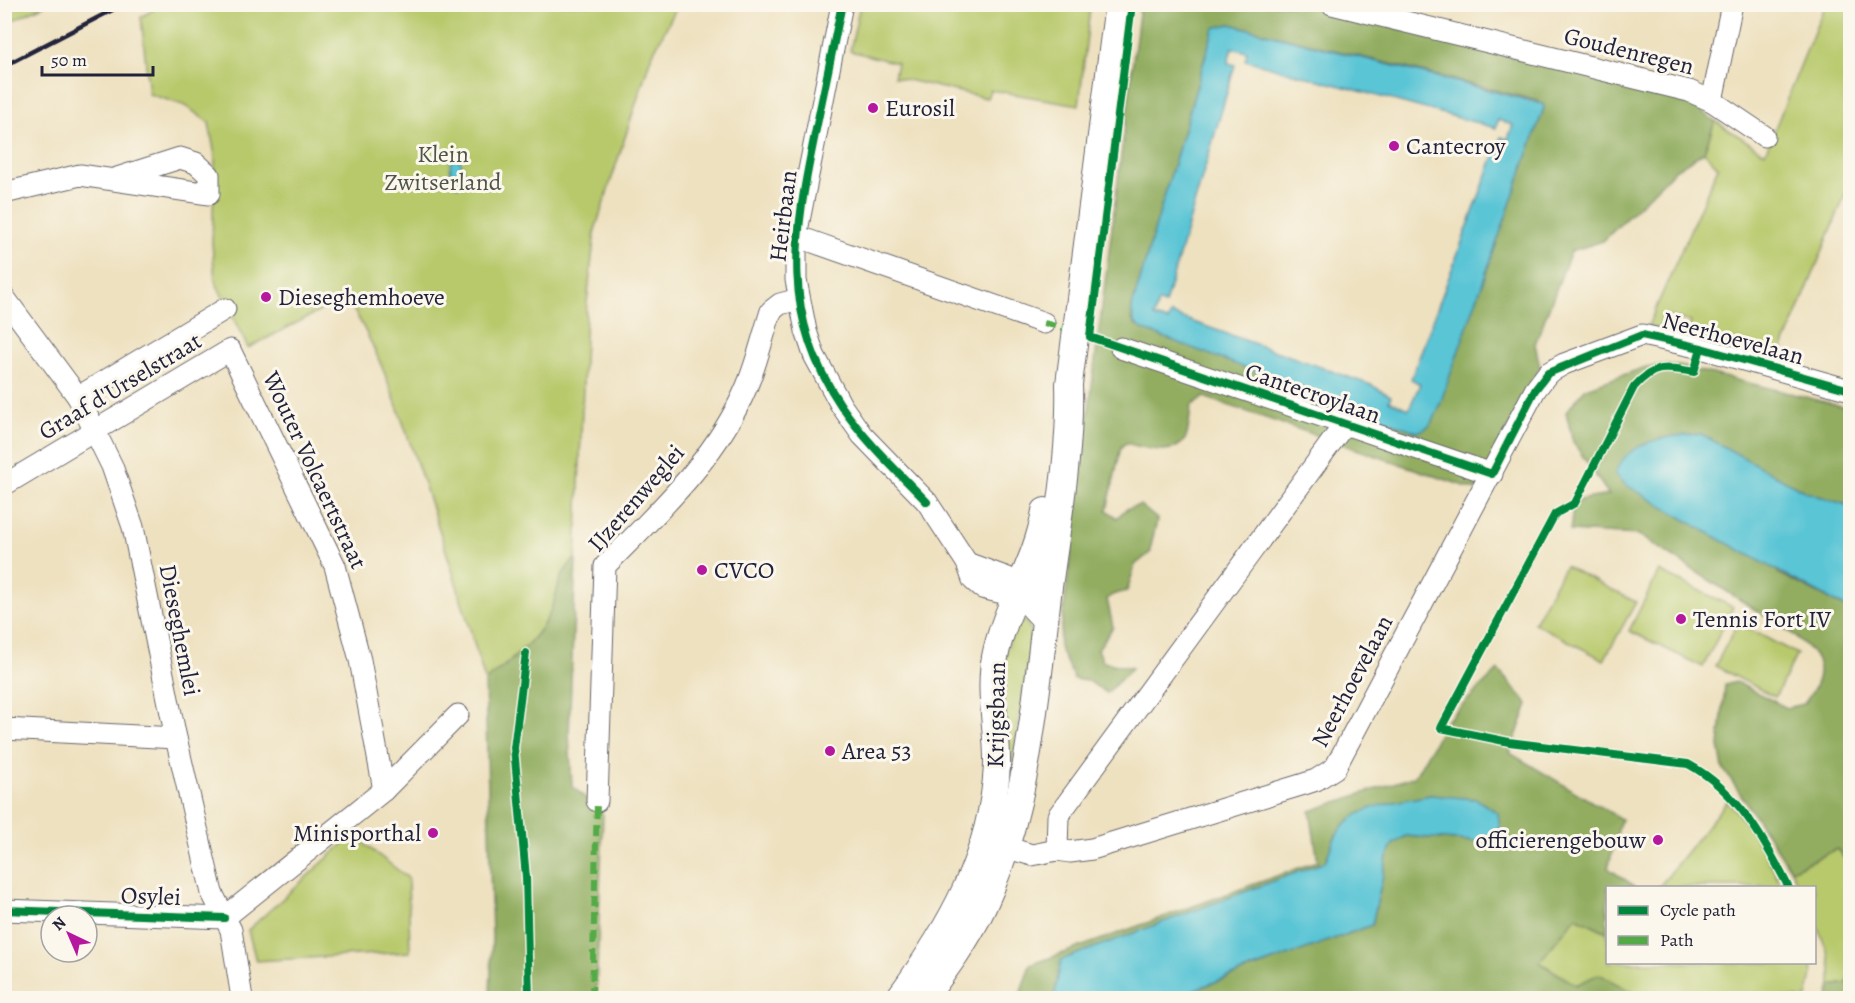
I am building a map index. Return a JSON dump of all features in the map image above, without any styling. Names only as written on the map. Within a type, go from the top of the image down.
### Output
[{"type":"main road","name":"Krijgsbaan","points":[[924,999],[983,908],[1005,847],[1026,757],[1063,477],[1069,384],[1118,4]]},
{"type":"main road","name":"Krijgsbaan","points":[[899,999],[956,913],[986,836],[997,768],[992,676],[1004,623],[1041,535],[1061,410],[1069,384]]},
{"type":"street","name":"Heirbaan","points":[[842,4],[796,236],[796,280],[814,355],[841,405],[862,435],[927,502],[967,563],[1008,578],[1016,592],[1045,623]]},
{"type":"street","name":"Goudenregen","points":[[1332,4],[1689,91],[1712,101],[1764,136]]},
{"type":"street","points":[[1712,101],[1730,26],[1732,4]]},
{"type":"street","points":[[4,193],[80,175],[114,179]]},
{"type":"street","points":[[796,236],[1044,323]]},
{"type":"street","name":"Dieseghemlei","points":[[4,297],[78,397],[97,430],[133,527],[176,738],[212,893],[231,930],[242,999]]},
{"type":"street","name":"IJzerenweglei","points":[[597,801],[605,566],[659,511],[707,455],[722,433],[748,385],[771,311],[780,304],[800,299]]},
{"type":"street","name":"Graaf d'Urselstraat","points":[[78,397],[225,309]]},
{"type":"street","name":"Neerhoevelaan","points":[[1005,847],[1032,855],[1057,850],[1070,852],[1092,849],[1316,780],[1335,768],[1535,390],[1548,373],[1642,335],[1701,348],[1851,390]]},
{"type":"street","name":"Cantecroylaan","points":[[1121,348],[1492,474]]},
{"type":"street","name":"Graaf d'Urselstraat","points":[[4,485],[230,350]]},
{"type":"street","name":"Wouter Volcaertstraat","points":[[230,350],[335,566],[360,660],[384,789]]},
{"type":"street","name":"Cantecroylaan","points":[[1057,850],[1058,816],[1344,425]]},
{"type":"street","points":[[1016,592],[1050,583]]},
{"type":"street","points":[[224,918],[384,789],[458,716]]},
{"type":"street","points":[[4,729],[176,738]]},
{"type":"street","name":"Osylei","points":[[4,910],[224,918]]},
{"type":"green space","points":[[5,4],[45,4],[45,5],[5,24]]},
{"type":"green space","name":"Klein Zwitserland","points":[[163,4],[678,5],[651,57],[595,230],[586,312],[576,558],[560,579],[554,603],[538,632],[513,659],[485,681],[449,560],[403,423],[382,366],[355,312],[345,298],[248,348],[215,281],[212,242],[215,156],[209,123],[186,106],[149,94],[141,17]]},
{"type":"green space","points":[[1070,4],[1090,8],[1079,105],[990,90],[987,98],[894,77],[897,63],[850,51],[860,5]]},
{"type":"green space","points":[[1140,5],[1303,5],[1681,98],[1715,121],[1704,152],[1675,170],[1603,241],[1571,251],[1535,344],[1540,367],[1476,490],[1204,397],[1191,406],[1187,435],[1176,447],[1160,450],[1126,443],[1121,447],[1107,510],[1117,518],[1126,509],[1140,505],[1157,519],[1151,552],[1135,565],[1127,591],[1112,595],[1107,599],[1113,627],[1098,649],[1103,662],[1132,668],[1107,693],[1088,681],[1074,679],[1059,647]],"holes":[[[1230,24],[1538,101],[1544,108],[1433,422],[1136,326],[1132,319],[1132,307],[1215,28]]]},
{"type":"green space","points":[[1825,5],[1850,5],[1850,183],[1779,358],[1687,336],[1691,322],[1664,315],[1660,329],[1648,326],[1718,167],[1704,152],[1715,121],[1765,153]]},
{"type":"green space","points":[[1676,365],[1850,408],[1850,506],[1806,492],[1771,473],[1778,573],[1850,610],[1850,866],[1837,849],[1791,870],[1723,768],[1719,746],[1725,685],[1736,682],[1787,708],[1804,704],[1817,682],[1819,672],[1815,657],[1809,649],[1790,632],[1639,535],[1570,531],[1574,501],[1609,495],[1573,442],[1566,412],[1586,388],[1646,367]]},
{"type":"green space","points":[[576,558],[569,734],[572,786],[603,814],[596,998],[490,998],[492,936],[485,681],[513,659],[538,632],[554,603],[560,579]]},
{"type":"green space","name":"Tennis Fort IV","points":[[1565,566],[1636,602],[1604,660],[1534,623]]},
{"type":"green space","name":"Tennis Fort IV","points":[[1659,571],[1733,607],[1703,667],[1629,631]]},
{"type":"green space","points":[[1017,621],[1027,622],[1032,635],[1007,799],[980,884],[997,675]]},
{"type":"green space","name":"Tennis Fort IV","points":[[1738,623],[1797,654],[1775,697],[1715,666]]},
{"type":"green space","points":[[1498,670],[1528,704],[1510,753],[1621,819],[1608,868],[1635,886],[1606,886],[1606,932],[1576,917],[1539,962],[1576,985],[1599,974],[1639,996],[1638,998],[1171,998],[1372,925],[1387,857],[1393,844],[1406,836],[1494,843],[1430,795],[1359,814],[1336,835],[1325,862],[1062,960],[1054,998],[1019,998],[1030,965],[1318,861],[1310,811],[1415,776],[1447,720]]},
{"type":"green space","points":[[1727,801],[1758,842],[1781,886],[1660,886]]},
{"type":"green space","points":[[353,835],[408,878],[410,952],[256,961],[248,930]]},
{"type":"green space","points":[[1837,849],[1850,866],[1850,974],[1848,983],[1831,986],[1828,953],[1816,923],[1816,886],[1799,886],[1791,870]]},
{"type":"green space","points":[[1576,917],[1606,932],[1606,964],[1811,964],[1812,975],[1807,998],[1644,998],[1599,975],[1576,985],[1539,962]]},
{"type":"green space","points":[[1850,974],[1850,998],[1828,998],[1831,986],[1848,983]]},
{"type":"water","points":[[1230,24],[1543,104],[1544,108],[1439,407],[1426,428],[1417,432],[1144,330],[1134,321],[1132,307],[1214,28]],"holes":[[[1232,48],[1247,52],[1245,60],[1496,128],[1498,120],[1513,125],[1508,139],[1501,137],[1411,379],[1420,384],[1409,409],[1389,401],[1391,396],[1371,385],[1171,314],[1168,321],[1154,317],[1158,302],[1165,304],[1235,65],[1228,63]]]},
{"type":"water","points":[[458,156],[465,173],[464,185],[456,186],[450,165],[452,158]]},
{"type":"water","points":[[1701,434],[1806,492],[1850,506],[1850,610],[1701,529],[1626,485],[1615,474],[1629,454],[1639,447],[1663,438]]},
{"type":"water","points":[[1430,795],[1476,799],[1498,813],[1500,828],[1494,843],[1406,836],[1393,844],[1387,857],[1372,925],[1171,998],[1054,998],[1061,960],[1325,862],[1336,836],[1354,817],[1378,806]]},
{"type":"railway","points":[[4,66],[124,4]]},
{"type":"marked path","points":[[1044,323],[1063,328]]},
{"type":"marked path","points":[[592,998],[597,801]]},
{"type":"cycle path","points":[[842,4],[802,207],[797,274],[801,307],[809,340],[822,373],[842,407],[893,468],[927,502]]},
{"type":"cycle path","points":[[1132,4],[1090,337],[1492,474],[1535,390],[1548,373],[1642,335],[1701,348],[1850,390]]},
{"type":"cycle path","points":[[1701,348],[1694,372],[1661,369],[1648,374],[1634,387],[1575,503],[1555,514],[1441,728],[1509,742],[1688,764],[1706,775],[1735,802],[1759,834],[1788,886]]},
{"type":"cycle path","points":[[526,653],[514,748],[526,877],[529,998]]},
{"type":"cycle path","points":[[4,910],[224,918]]},
{"type":"place","name":"Eurosil","points":[[873,108]]},
{"type":"place","name":"Cantecroy","points":[[1394,146]]},
{"type":"place","name":"Dieseghemhoeve","points":[[266,297]]},
{"type":"place","name":"CVCO","points":[[702,570]]},
{"type":"place","name":"Tennis Fort IV","points":[[1681,619]]},
{"type":"place","name":"Area 53","points":[[830,751]]},
{"type":"place","name":"Minisporthal","points":[[433,833]]},
{"type":"place","name":"officierengebouw","points":[[1658,840]]}]
